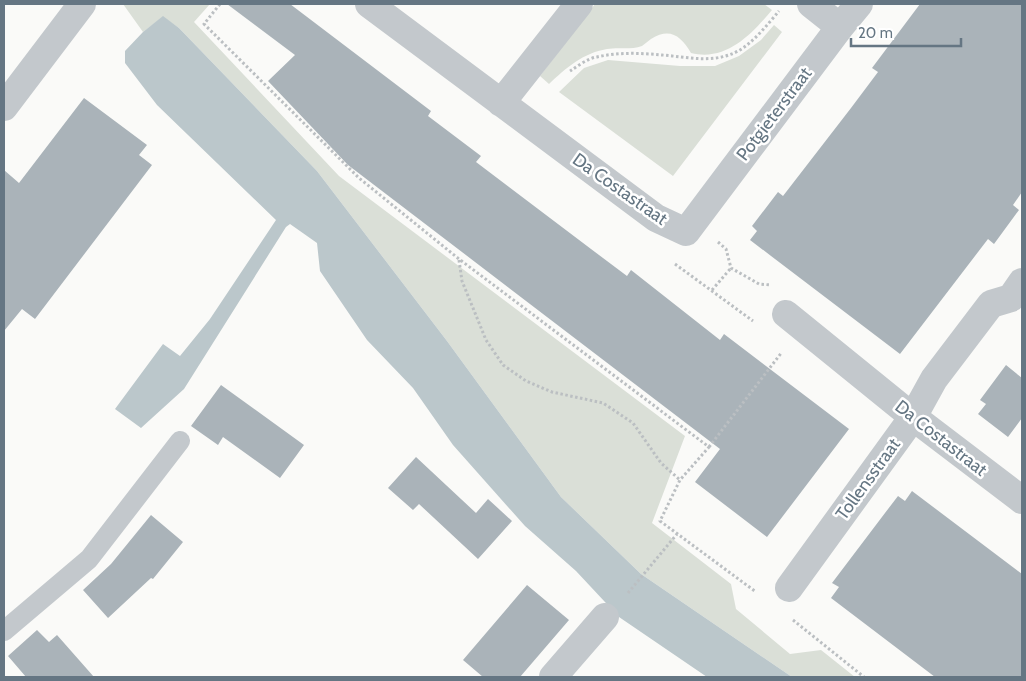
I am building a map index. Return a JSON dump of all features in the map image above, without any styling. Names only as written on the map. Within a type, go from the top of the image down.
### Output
[{"type":"street","points":[[4,107],[82,4]]},
{"type":"street","name":"Da Costastraat","points":[[369,4],[656,218],[686,232]]},
{"type":"street","points":[[501,103],[579,4]]},
{"type":"street","points":[[811,4],[840,27]]},
{"type":"street","name":"Potgieterstraat","points":[[686,232],[859,4]]},
{"type":"street","name":"Tollensstraat","points":[[782,597],[913,417],[934,379],[991,304],[1011,298],[1022,282]]},
{"type":"street","name":"Da Costastraat","points":[[786,314],[913,417],[1022,500]]},
{"type":"street","points":[[553,677],[605,617]]},
{"type":"lane","points":[[4,630],[89,559],[180,441]]},
{"type":"path","points":[[220,4],[204,24],[359,178],[459,259],[709,447]]},
{"type":"path","points":[[566,74],[595,57],[621,53],[696,59],[720,58],[739,51],[762,30],[785,4]]},
{"type":"path","name":"Da Costastraat","points":[[686,232],[720,243],[726,249],[730,268]]},
{"type":"path","points":[[459,259],[462,282],[486,340],[503,365],[526,381],[552,392],[604,403],[634,423],[661,463],[680,480]]},
{"type":"path","points":[[756,324],[712,290],[730,268],[758,284],[774,286],[779,290],[786,314]]},
{"type":"path","points":[[786,347],[709,447],[680,480],[660,521],[677,534],[782,597],[864,677]]},
{"type":"path","points":[[647,572],[677,534]]},
{"type":"shaded area","points":[[123,4],[210,4],[194,22],[339,176],[685,436],[652,523],[731,584],[736,609],[790,654],[821,650],[855,677],[792,677],[641,574],[561,497],[447,341],[317,171],[179,28],[163,17],[143,32]]},
{"type":"shaded area","points":[[595,4],[764,4],[772,10],[747,37],[727,50],[704,55],[691,53],[683,42],[674,35],[658,35],[642,46],[607,49],[590,54],[568,67],[549,84],[540,76]]},
{"type":"shaded area","points":[[163,16],[179,28],[317,171],[447,341],[561,497],[641,574],[792,677],[707,677],[619,617],[576,571],[525,526],[453,445],[413,388],[367,340],[320,271],[317,243],[290,224],[286,227],[184,389],[141,428],[115,409],[163,344],[180,356],[210,319],[276,220],[157,105],[125,63],[125,51],[143,32]]},
{"type":"shaded area","points":[[774,25],[782,32],[673,176],[559,92],[584,68],[608,60],[680,66],[715,66],[739,56],[761,40]]},
{"type":"building","points":[[227,4],[290,4],[431,111],[428,116],[481,156],[476,162],[627,276],[631,270],[720,340],[724,334],[849,429],[767,537],[695,482],[720,449],[348,165],[268,81],[295,55]]},
{"type":"building","points":[[920,4],[1022,4],[1022,192],[1013,205],[1019,210],[994,244],[988,239],[900,354],[750,240],[757,231],[752,226],[778,192],[783,196],[851,108],[878,72],[872,68]]},
{"type":"building","points":[[84,98],[147,145],[139,155],[152,165],[35,319],[22,309],[4,331],[4,170],[19,183]]},
{"type":"building","points":[[1006,365],[1022,378],[1022,418],[1008,437],[978,414],[986,404],[980,400]]},
{"type":"building","points":[[221,385],[304,445],[280,478],[223,437],[218,445],[191,426]]},
{"type":"building","points":[[416,457],[476,513],[488,499],[512,521],[478,559],[419,504],[413,510],[388,488]]},
{"type":"building","points":[[912,491],[1022,574],[1022,677],[935,677],[831,598],[839,587],[832,583],[898,496],[905,501]]},
{"type":"building","points":[[151,515],[183,542],[153,579],[151,578],[108,618],[83,590],[111,564]]},
{"type":"building","points":[[527,585],[569,620],[520,677],[483,677],[463,660]]},
{"type":"building","points":[[37,630],[49,642],[57,635],[94,677],[26,677],[8,656]]}]
